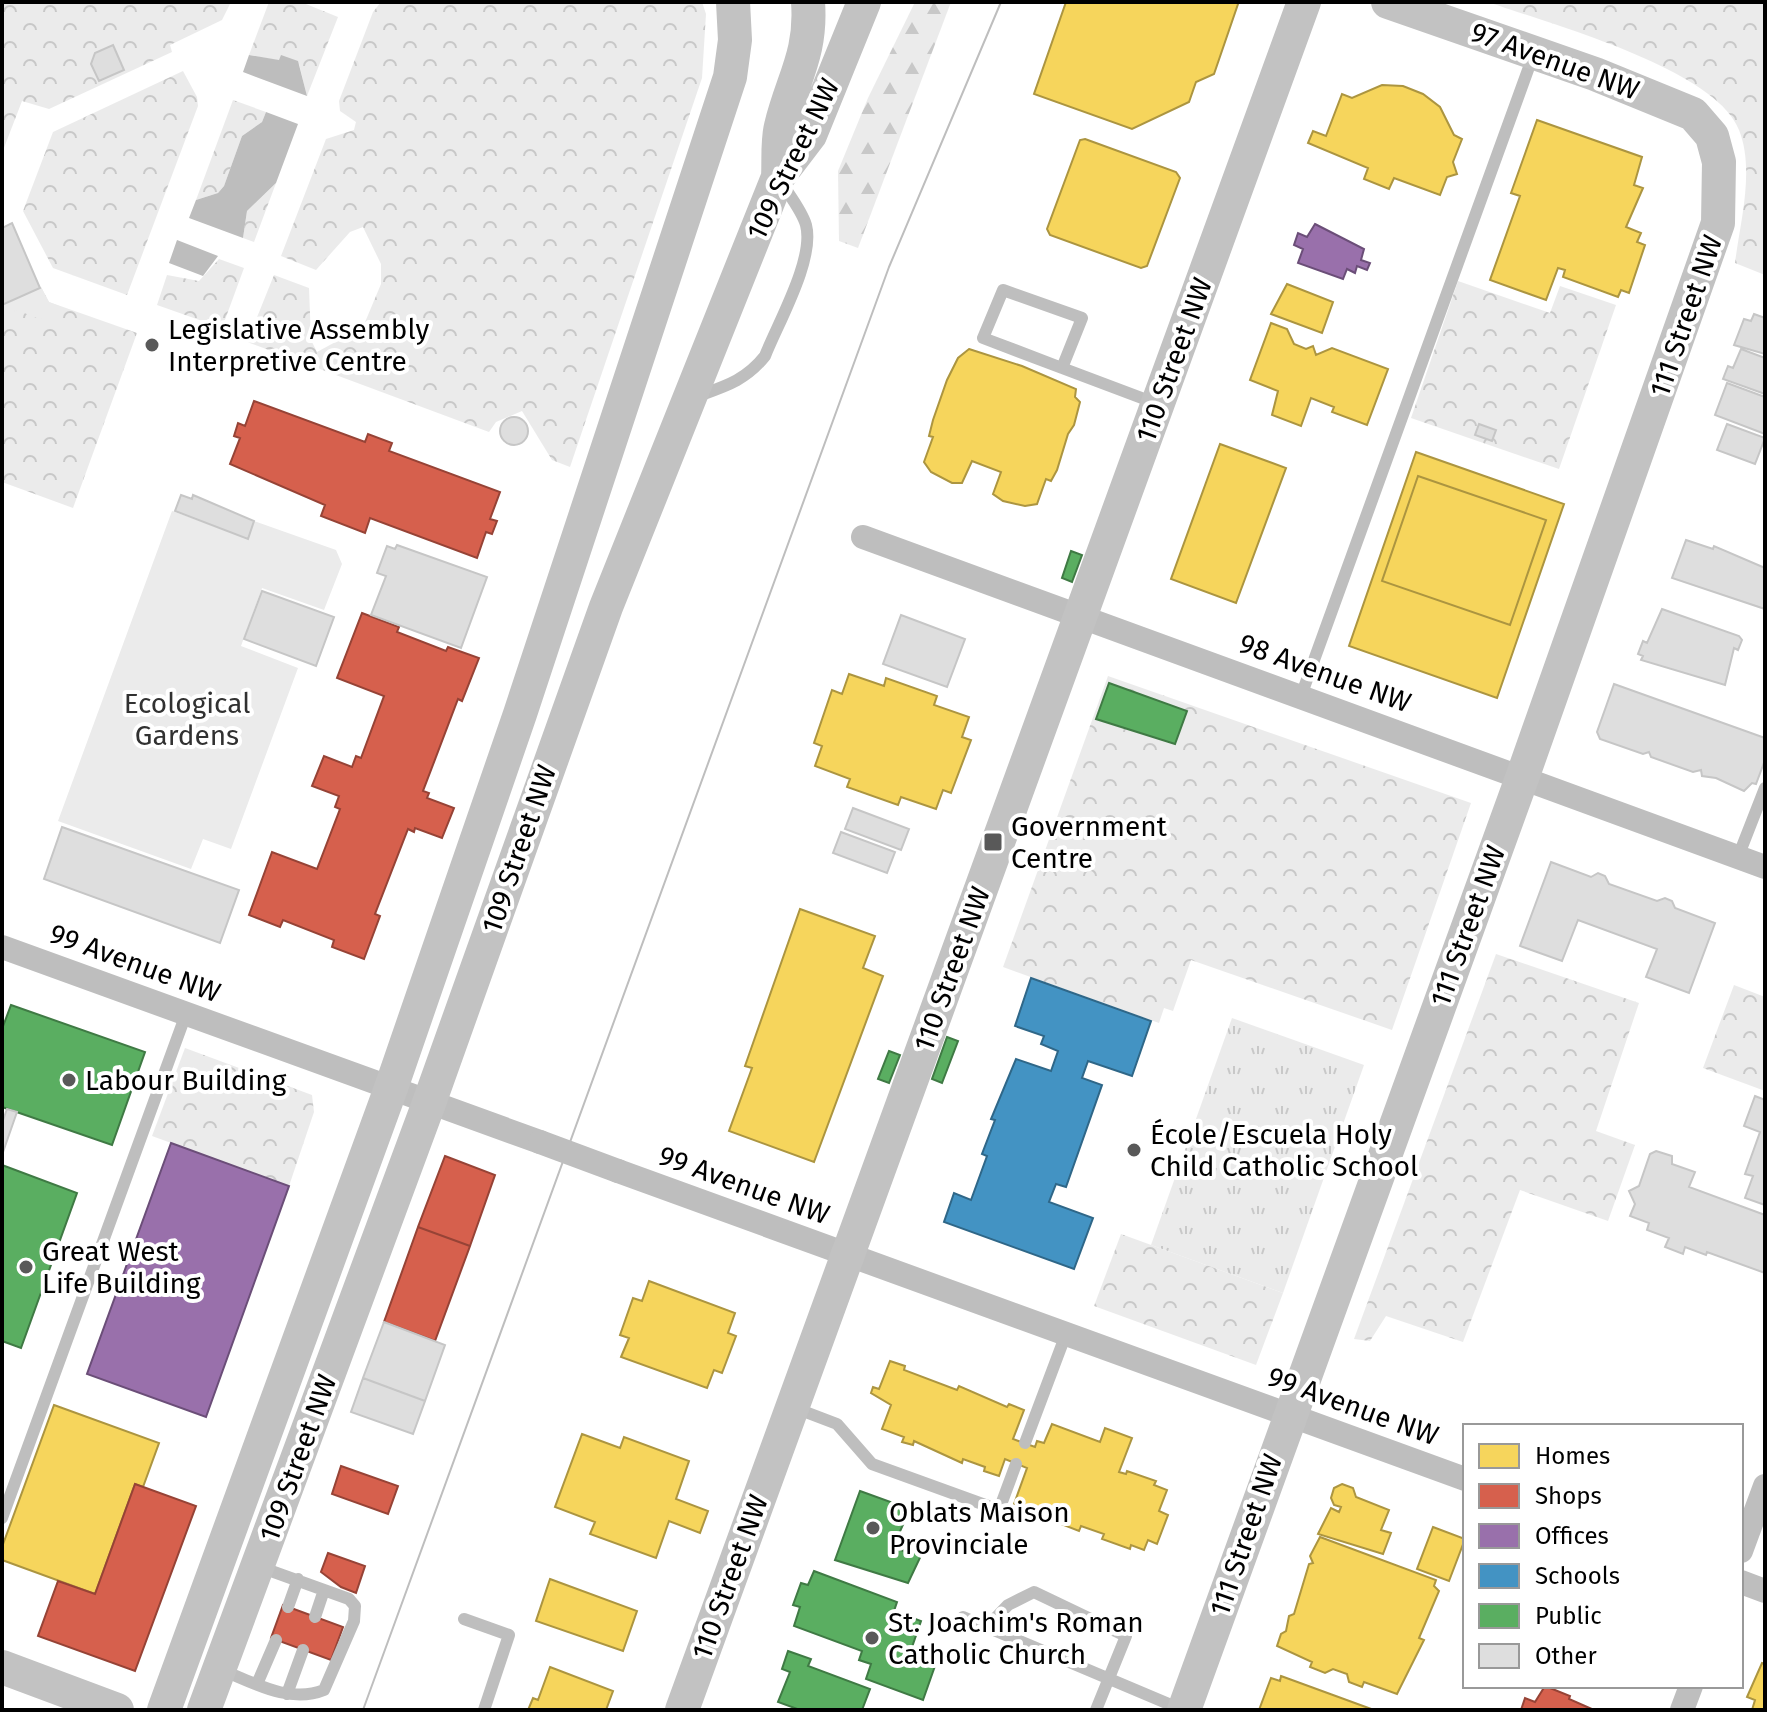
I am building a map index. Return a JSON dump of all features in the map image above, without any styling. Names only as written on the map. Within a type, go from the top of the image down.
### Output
[{"type":"street","name":"109 Street NW","points":[[164,1710],[391,1088],[573,556],[730,77],[735,40],[733,2]]},
{"type":"street","points":[[778,177],[780,127],[800,77],[807,37],[808,2]]},
{"type":"street","name":"109 Street NW","points":[[204,1710],[429,1103],[564,722],[687,400],[778,177],[810,135],[864,2]]},
{"type":"street","points":[[837,69],[880,2]]},
{"type":"street","name":"110 Street NW","points":[[682,1710],[1304,2]]},
{"type":"street","name":"97 Avenue NW","points":[[1388,2],[1534,53],[1693,114],[1712,136]]},
{"type":"street","name":"111 Street NW","points":[[1183,1710],[1710,253],[1718,223],[1720,191],[1719,162],[1712,136]]},
{"type":"street","name":"98 Avenue NW","points":[[863,537],[1765,867]]},
{"type":"street","name":"99 Avenue NW","points":[[2,947],[1463,1478]]},
{"type":"street","points":[[1743,1546],[1765,1486]]},
{"type":"street","points":[[1743,1583],[1765,1591]]},
{"type":"street","points":[[2,1667],[117,1710]]},
{"type":"street","points":[[1682,1710],[1690,1688]]},
{"type":"lane","points":[[1301,696],[1534,53]]},
{"type":"lane","points":[[687,400],[744,380],[765,356],[807,246],[806,224],[778,177]]},
{"type":"lane","points":[[1062,368],[1082,318],[1003,290],[983,338],[1062,368],[1158,404]]},
{"type":"lane","points":[[1738,857],[1765,788]]},
{"type":"lane","points":[[2,1518],[186,1014]]},
{"type":"lane","points":[[1025,1443],[1066,1334]]},
{"type":"lane","points":[[792,1407],[837,1424],[872,1464],[999,1510],[1016,1464]]},
{"type":"lane","points":[[219,1669],[287,1694],[310,1696],[324,1690],[354,1621],[355,1606],[298,1579],[257,1566]]},
{"type":"lane","points":[[288,1607],[298,1579]]},
{"type":"lane","points":[[315,1617],[324,1590]]},
{"type":"lane","points":[[987,1627],[1008,1605],[1034,1592],[1126,1636],[1096,1710]]},
{"type":"lane","points":[[963,1617],[1183,1710]]},
{"type":"lane","points":[[464,1619],[509,1635],[484,1710]]},
{"type":"lane","points":[[257,1684],[276,1640]]},
{"type":"lane","points":[[287,1694],[303,1650]]},
{"type":"green space","points":[[2,2],[231,2],[222,20],[170,45],[172,52],[49,109],[22,101],[2,153]]},
{"type":"green space","points":[[269,2],[301,2],[338,17],[307,96],[299,64],[249,55]]},
{"type":"green space","points":[[381,2],[702,2],[706,14],[702,78],[570,467],[552,460],[522,411],[496,422],[489,432],[247,342],[274,275],[309,288],[311,340],[317,352],[363,327],[381,284],[381,264],[363,227],[350,232],[316,270],[281,256],[326,139],[354,130],[356,122],[340,111],[339,101],[373,12]]},
{"type":"green space","points":[[915,2],[951,2],[858,248],[839,241],[838,171],[868,98]]},
{"type":"green space","points":[[1488,2],[1765,2],[1765,275],[1735,263],[1745,196],[1746,162],[1739,130],[1724,108],[1698,87],[1665,68],[1588,36]]},
{"type":"green space","points":[[183,71],[197,97],[198,106],[127,295],[53,268],[23,211],[53,132]]},
{"type":"green space","points":[[233,100],[266,112],[262,122],[242,136],[224,186],[218,193],[196,200]]},
{"type":"green space","points":[[276,183],[254,242],[243,238],[247,211]]},
{"type":"green space","points":[[219,259],[244,268],[222,328],[157,305],[167,275],[199,281]]},
{"type":"green space","points":[[1458,281],[1550,313],[1560,286],[1616,305],[1559,469],[1411,418]]},
{"type":"green space","points":[[41,287],[49,302],[137,333],[73,508],[2,482],[2,306]]},
{"type":"green space","points":[[41,287],[49,302],[59,306],[50,315],[39,319],[17,310],[2,316],[2,306]]},
{"type":"green space","name":"Ecological Gardens","points":[[172,511],[247,538],[254,521],[336,550],[342,564],[324,610],[262,588],[241,646],[298,668],[231,849],[203,839],[191,869],[58,821]]},
{"type":"green space","points":[[1108,676],[1471,803],[1392,1030],[1191,960],[1173,1011],[1164,1008],[1159,1023],[1003,967]]},
{"type":"green space","points":[[1496,954],[1639,1003],[1596,1131],[1635,1145],[1608,1221],[1520,1190],[1463,1342],[1386,1316],[1370,1341],[1354,1339]]},
{"type":"green space","points":[[1734,985],[1765,997],[1765,1091],[1703,1068]]},
{"type":"green space","points":[[1232,1018],[1364,1065],[1283,1293],[1151,1245]]},
{"type":"green space","points":[[185,1048],[312,1095],[314,1112],[289,1186],[152,1136]]},
{"type":"green space","points":[[1121,1234],[1283,1293],[1256,1365],[1094,1306]]},
{"type":"shaded area","points":[[249,55],[279,60],[281,55],[298,61],[307,96],[243,72]]},
{"type":"shaded area","points":[[266,112],[298,124],[276,183],[247,211],[243,238],[189,218],[196,200],[218,193],[224,186],[242,136],[262,122]]},
{"type":"shaded area","points":[[177,240],[218,256],[203,276],[169,263]]},
{"type":"building: Homes","points":[[1066,2],[1238,4],[1214,74],[1196,82],[1189,102],[1132,129],[1034,94]]},
{"type":"building: Homes","points":[[1382,85],[1403,86],[1423,94],[1440,107],[1454,135],[1462,139],[1453,162],[1457,174],[1447,177],[1440,195],[1394,178],[1389,189],[1364,179],[1368,168],[1308,143],[1313,131],[1326,136],[1342,94],[1352,98]]},
{"type":"building: Homes","points":[[1537,120],[1642,157],[1634,185],[1643,188],[1626,227],[1641,233],[1637,242],[1645,245],[1629,293],[1621,290],[1618,297],[1563,277],[1565,270],[1558,268],[1546,300],[1490,280],[1520,196],[1511,193]]},
{"type":"building: Homes","points":[[1085,139],[1176,172],[1180,178],[1147,266],[1141,268],[1050,235],[1047,229],[1080,140]]},
{"type":"building: Homes","points":[[1287,284],[1333,302],[1322,333],[1271,314]]},
{"type":"building: Homes","points":[[1271,323],[1287,329],[1294,344],[1306,349],[1313,346],[1316,355],[1332,348],[1388,369],[1367,425],[1332,412],[1334,407],[1311,398],[1301,426],[1272,415],[1278,391],[1250,380]]},
{"type":"building: Homes","points":[[969,349],[1022,366],[1076,389],[1075,397],[1080,402],[1074,425],[1068,434],[1057,470],[1051,481],[1046,479],[1037,504],[1025,506],[1003,501],[993,494],[1001,472],[972,461],[962,483],[952,483],[931,472],[924,462],[933,437],[929,436],[933,420],[947,380],[958,358]]},
{"type":"building: Homes","points":[[1220,444],[1286,468],[1236,603],[1171,579]]},
{"type":"building: Homes","points":[[1416,452],[1564,504],[1497,698],[1349,646]]},
{"type":"building: Homes","points":[[1418,476],[1546,520],[1510,625],[1382,581]]},
{"type":"building: Homes","points":[[849,674],[884,686],[886,678],[937,696],[934,705],[969,717],[962,737],[971,740],[951,793],[943,790],[936,809],[901,797],[898,805],[847,787],[850,779],[815,766],[822,746],[814,743],[832,690],[842,694]]},
{"type":"building: Homes","points":[[800,909],[875,936],[863,968],[883,976],[814,1162],[729,1131],[752,1068],[745,1066]]},
{"type":"building: Homes","points":[[649,1281],[735,1313],[728,1333],[736,1336],[722,1373],[714,1370],[707,1388],[621,1357],[629,1338],[620,1335],[633,1298],[642,1301]]},
{"type":"building: Homes","points":[[890,1361],[905,1366],[904,1370],[957,1390],[959,1386],[1007,1407],[1009,1404],[1024,1410],[1013,1439],[1035,1447],[1037,1441],[1044,1443],[1052,1424],[1100,1442],[1105,1428],[1132,1438],[1119,1472],[1126,1474],[1127,1471],[1156,1481],[1154,1485],[1167,1490],[1159,1511],[1168,1515],[1157,1544],[1148,1540],[1144,1550],[1131,1545],[1130,1549],[1102,1539],[1104,1534],[1081,1526],[1079,1531],[1051,1520],[1053,1515],[1014,1504],[1027,1468],[1005,1459],[999,1476],[984,1471],[985,1467],[963,1459],[962,1463],[914,1441],[913,1445],[902,1442],[904,1437],[882,1429],[891,1405],[871,1393],[873,1387],[879,1389]]},
{"type":"building: Homes","points":[[54,1405],[159,1443],[143,1487],[135,1484],[95,1594],[2,1560],[2,1547]]},
{"type":"building: Homes","points":[[582,1434],[620,1448],[624,1437],[689,1461],[676,1499],[708,1511],[700,1533],[669,1521],[656,1558],[590,1534],[595,1522],[555,1507]]},
{"type":"building: Homes","points":[[1342,1484],[1353,1488],[1356,1497],[1389,1510],[1381,1530],[1391,1533],[1383,1554],[1318,1534],[1331,1508],[1339,1512],[1341,1507],[1334,1505],[1331,1498],[1334,1488]]},
{"type":"building: Homes","points":[[1433,1527],[1463,1538],[1449,1581],[1417,1569]]},
{"type":"building: Homes","points":[[1320,1537],[1436,1580],[1434,1586],[1439,1591],[1419,1638],[1424,1640],[1397,1694],[1364,1682],[1362,1687],[1349,1682],[1347,1674],[1333,1669],[1325,1673],[1310,1667],[1312,1662],[1277,1646],[1281,1634],[1286,1631],[1289,1616],[1294,1614],[1309,1564],[1313,1563],[1310,1556]]},
{"type":"building: Homes","points":[[550,1579],[637,1611],[623,1651],[536,1621]]},
{"type":"building: Homes","points":[[1762,1663],[1765,1664],[1765,1710],[1752,1710],[1755,1700],[1747,1697]]},
{"type":"building: Homes","points":[[550,1667],[613,1691],[606,1710],[528,1710],[533,1698],[538,1700]]},
{"type":"building: Homes","points":[[1281,1676],[1374,1710],[1259,1710],[1271,1678],[1280,1681]]},
{"type":"building: Shops","points":[[254,401],[365,442],[368,434],[392,443],[389,451],[500,492],[490,519],[497,521],[492,534],[486,532],[477,558],[370,518],[365,533],[321,516],[325,505],[230,464],[240,438],[234,436],[238,423],[245,426]]},
{"type":"building: Shops","points":[[362,613],[399,627],[397,632],[446,651],[448,647],[479,658],[462,701],[458,699],[423,791],[429,793],[427,798],[454,808],[442,838],[415,828],[414,832],[408,829],[375,914],[380,916],[364,959],[332,947],[334,940],[283,920],[280,927],[249,915],[272,852],[317,869],[340,809],[335,807],[339,796],[312,786],[324,756],[352,767],[356,756],[361,758],[384,696],[337,678]]},
{"type":"building: Shops","points":[[445,1156],[495,1175],[470,1246],[418,1227]]},
{"type":"building: Shops","points":[[418,1227],[470,1246],[435,1341],[384,1322]]},
{"type":"building: Shops","points":[[341,1466],[398,1486],[388,1514],[332,1494]]},
{"type":"building: Shops","points":[[135,1484],[196,1506],[135,1671],[38,1636],[58,1581],[95,1594]]},
{"type":"building: Shops","points":[[328,1553],[365,1566],[356,1593],[341,1587],[321,1572]]},
{"type":"building: Shops","points":[[283,1605],[343,1627],[331,1660],[271,1638]]},
{"type":"building: Shops","points":[[1544,1688],[1550,1688],[1594,1710],[1521,1710],[1525,1698],[1535,1702]]},
{"type":"building: Offices","points":[[1315,224],[1364,249],[1361,260],[1370,263],[1367,270],[1357,266],[1355,273],[1347,269],[1343,279],[1298,263],[1303,249],[1294,245],[1298,233],[1307,237]]},
{"type":"building: Offices","points":[[171,1143],[289,1186],[206,1417],[87,1374]]},
{"type":"building: Schools","points":[[1031,978],[1151,1021],[1132,1076],[1088,1061],[1082,1078],[1102,1085],[1066,1187],[1056,1184],[1049,1202],[1093,1218],[1074,1269],[944,1222],[954,1193],[971,1200],[987,1156],[982,1154],[995,1120],[991,1119],[1016,1059],[1051,1071],[1058,1051],[1041,1044],[1044,1036],[1015,1026]]},
{"type":"building: Public","points":[[1071,551],[1082,555],[1072,582],[1062,578]]},
{"type":"building: Public","points":[[1109,683],[1187,711],[1175,744],[1096,719]]},
{"type":"building: Public","name":"Labour Building","points":[[11,1005],[145,1052],[112,1145],[2,1107],[2,1029]]},
{"type":"building: Public","points":[[947,1037],[958,1041],[942,1083],[932,1079]]},
{"type":"building: Public","points":[[889,1051],[900,1055],[889,1083],[878,1079]]},
{"type":"building: Public","name":"Great West Life Building","points":[[2,1165],[77,1193],[21,1348],[2,1341]]},
{"type":"building: Public","name":"Oblats Maison Provinciale","points":[[860,1491],[910,1509],[893,1547],[903,1551],[908,1538],[926,1545],[908,1583],[835,1560]]},
{"type":"building: Public","name":"St. Joachim's Roman Catholic Church","points":[[814,1571],[897,1602],[894,1611],[921,1621],[910,1653],[936,1663],[923,1700],[866,1679],[871,1664],[859,1660],[862,1651],[794,1626],[800,1607],[793,1605],[801,1583],[808,1585]]},
{"type":"building: Public","points":[[788,1651],[811,1659],[808,1666],[870,1689],[862,1710],[800,1710],[778,1702],[790,1672],[782,1669]]},
{"type":"building: Other","points":[[113,45],[124,70],[99,81],[91,64],[95,53]]},
{"type":"building: Other","points":[[12,223],[40,288],[2,305],[2,228]]},
{"type":"building: Other","points":[[1754,314],[1765,318],[1765,354],[1734,345],[1744,319],[1751,321]]},
{"type":"building: Other","points":[[1741,349],[1765,358],[1765,394],[1723,379],[1728,366],[1733,368]]},
{"type":"building: Other","points":[[1727,383],[1765,397],[1765,434],[1715,415]]},
{"type":"building: Other","points":[[514,417],[524,421],[528,431],[524,441],[514,445],[504,441],[500,431],[504,421]]},
{"type":"building: Other","points":[[1479,424],[1496,430],[1492,441],[1475,435]]},
{"type":"building: Other","points":[[1727,424],[1765,438],[1755,464],[1717,450]]},
{"type":"building: Other","points":[[181,495],[192,499],[193,495],[254,521],[248,539],[175,511]]},
{"type":"building: Other","points":[[1686,540],[1713,549],[1714,546],[1765,568],[1765,609],[1672,578]]},
{"type":"building: Other","points":[[397,545],[487,577],[461,648],[371,615],[386,576],[377,573],[387,546],[395,549]]},
{"type":"building: Other","points":[[262,591],[334,617],[316,666],[244,639]]},
{"type":"building: Other","points":[[1662,609],[1739,636],[1742,640],[1738,650],[1734,648],[1725,685],[1641,660],[1643,656],[1638,654],[1643,641],[1647,643]]},
{"type":"building: Other","points":[[901,615],[965,639],[947,687],[883,664]]},
{"type":"building: Other","points":[[1614,684],[1765,738],[1765,760],[1756,784],[1752,783],[1744,791],[1716,778],[1702,776],[1701,770],[1693,772],[1651,757],[1649,752],[1643,754],[1600,739],[1597,732]]},
{"type":"building: Other","points":[[853,808],[909,829],[901,850],[845,829]]},
{"type":"building: Other","points":[[62,827],[239,890],[220,943],[44,879]]},
{"type":"building: Other","points":[[841,832],[895,852],[887,873],[833,853]]},
{"type":"building: Other","points":[[1551,862],[1591,877],[1598,873],[1605,876],[1609,884],[1657,901],[1665,898],[1672,901],[1675,908],[1715,923],[1689,993],[1646,977],[1657,949],[1578,920],[1562,961],[1520,946]]},
{"type":"building: Other","points":[[1755,1096],[1765,1100],[1765,1205],[1745,1198],[1753,1176],[1745,1174],[1760,1132],[1744,1126]]},
{"type":"building: Other","points":[[7,1109],[17,1112],[2,1155],[2,1123]]},
{"type":"building: Other","points":[[1656,1151],[1672,1156],[1672,1164],[1695,1172],[1689,1187],[1765,1215],[1765,1273],[1707,1252],[1706,1255],[1685,1247],[1683,1254],[1665,1247],[1669,1238],[1647,1230],[1649,1223],[1630,1216],[1635,1204],[1629,1191],[1639,1186],[1650,1154]]},
{"type":"building: Other","points":[[384,1322],[445,1345],[425,1401],[363,1378]]},
{"type":"building: Other","points":[[363,1378],[425,1401],[413,1434],[351,1412]]},
{"type":"tram line","points":[[363,1710],[889,267],[1001,2]]},
{"type":"place","name":"Legislative Assembly Interpretive Centre","points":[[152,345]]},
{"type":"place","name":"Government Centre","points":[[993,842]]},
{"type":"place","name":"Labour Building","points":[[69,1080]]},
{"type":"place","name":"École/Escuela Holy Child Catholic School","points":[[1134,1150]]},
{"type":"place","name":"Great West Life Building","points":[[26,1267]]},
{"type":"place","name":"Oblats Maison Provinciale","points":[[873,1528]]},
{"type":"place","name":"St. Joachim's Roman Catholic Church","points":[[872,1638]]}]
